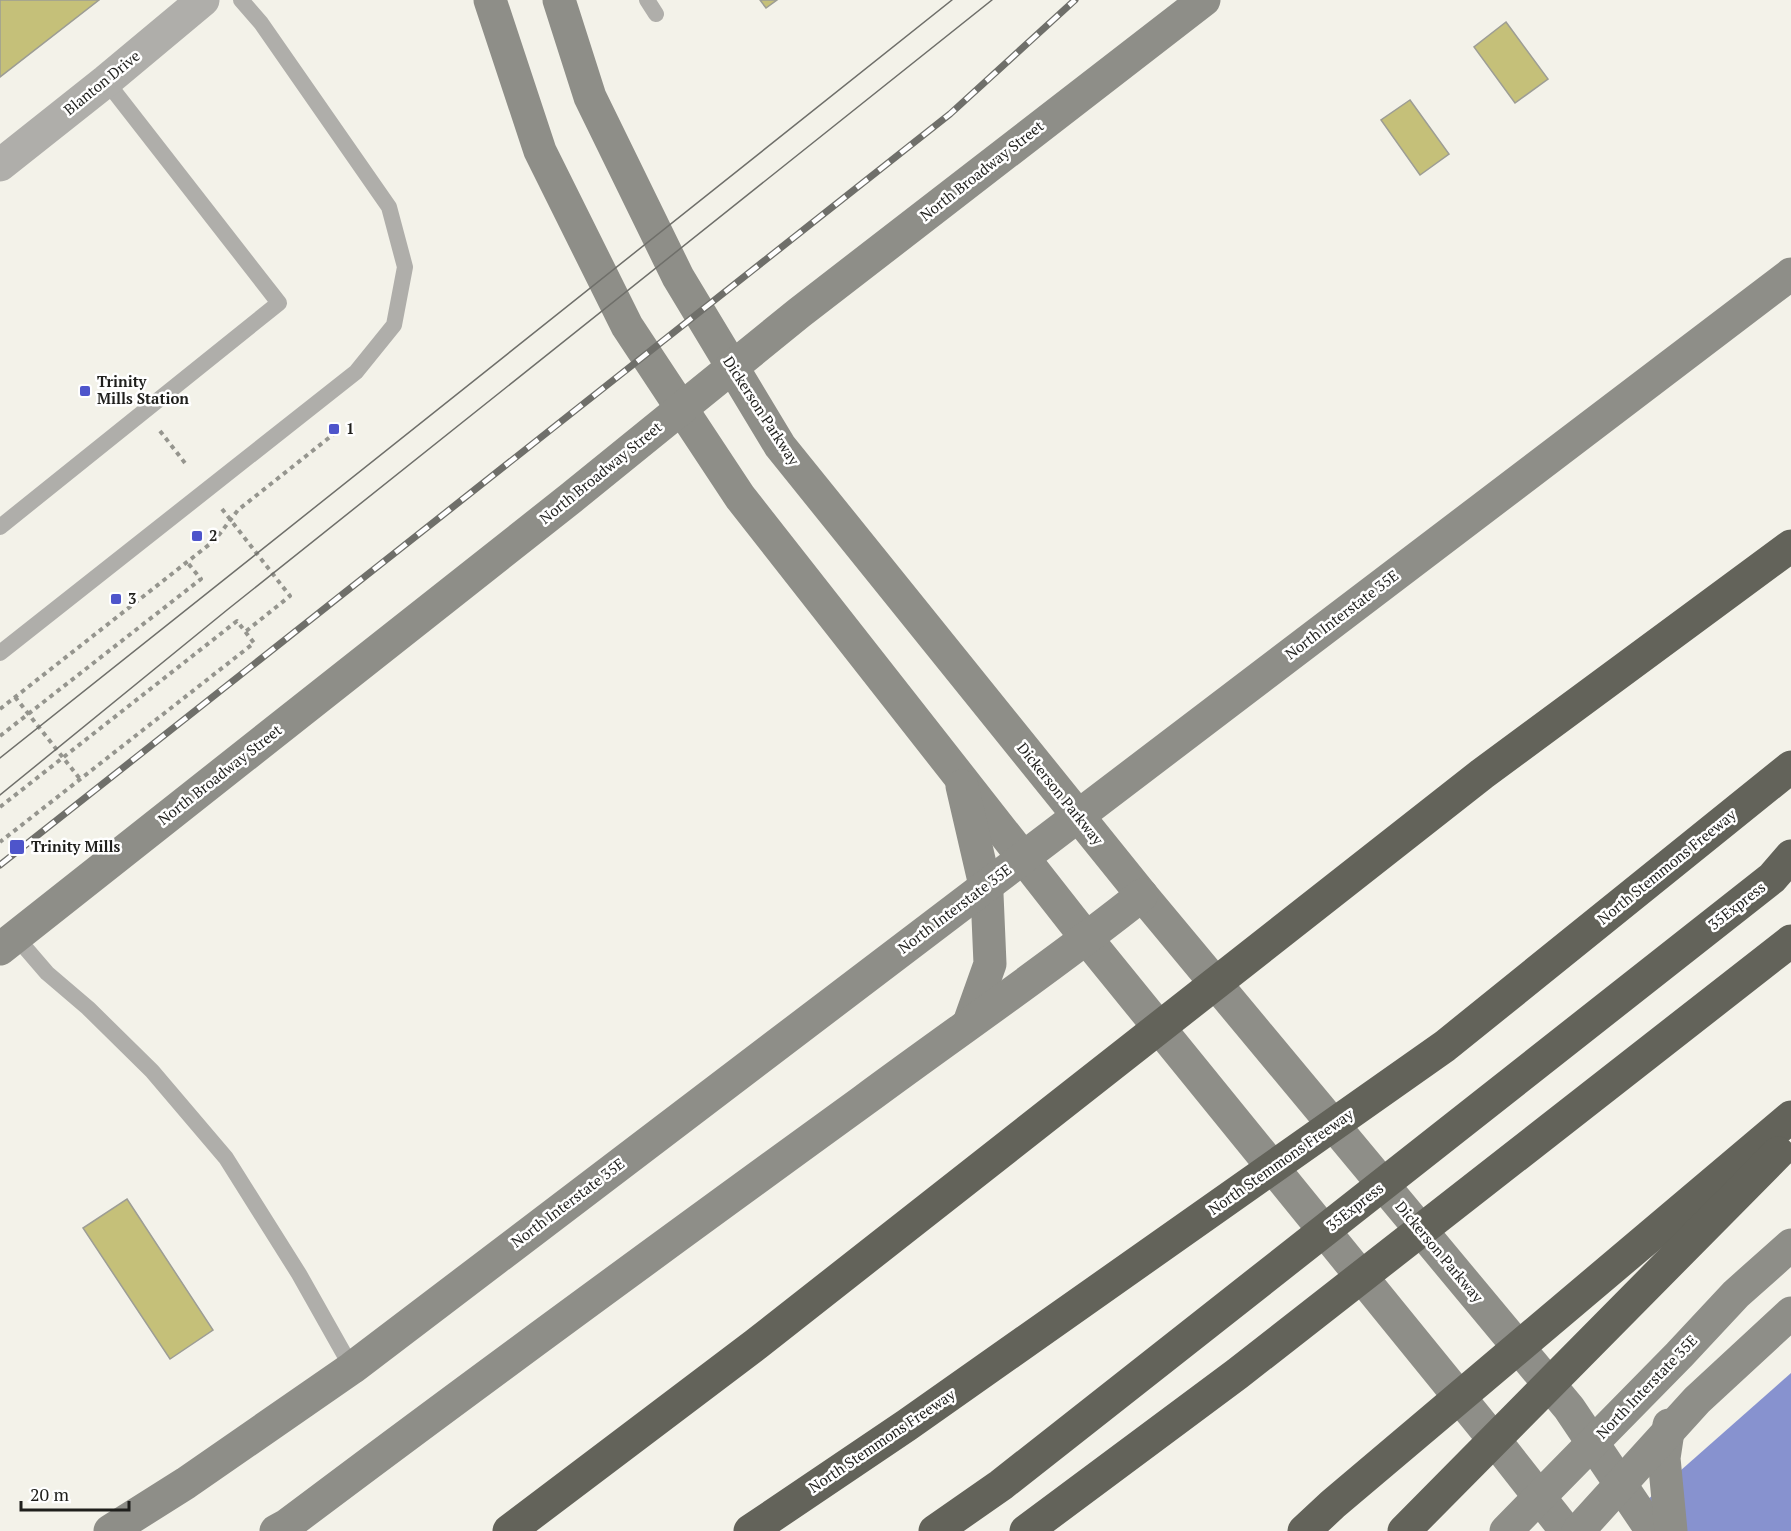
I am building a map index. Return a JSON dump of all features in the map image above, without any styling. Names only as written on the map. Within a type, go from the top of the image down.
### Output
[{"type":"highway","points":[[509,1531],[774,1331],[1482,774],[1791,546]]},
{"type":"highway","name":"North Stemmons Freeway","points":[[750,1531],[907,1425],[1445,1046],[1791,767]]},
{"type":"highway","name":"35Express","points":[[934,1531],[1010,1478],[1781,867]]},
{"type":"highway","points":[[1026,1531],[1237,1374],[1791,941]]},
{"type":"highway","points":[[1304,1531],[1791,1117]]},
{"type":"highway","points":[[1404,1531],[1791,1140]]},
{"type":"street","name":"Blanton Drive","points":[[0,165],[203,0]]},
{"type":"street","points":[[490,0],[540,151],[627,326],[740,497],[1087,939],[1566,1531]]},
{"type":"street","name":"Dickerson Parkway","points":[[559,0],[590,97],[678,277],[780,446],[1142,895],[1569,1408],[1652,1531]]},
{"type":"street","name":"North Broadway Street","points":[[8,943],[571,498],[808,305],[1204,0]]},
{"type":"street","name":"North Interstate 35E","points":[[110,1531],[186,1483],[352,1368],[1791,274]]},
{"type":"street","points":[[960,778],[987,894],[990,964],[969,1023]]},
{"type":"street","points":[[276,1531],[288,1525],[438,1411],[1087,939],[1142,895]]},
{"type":"street","name":"North Interstate 35E","points":[[1506,1531],[1736,1294],[1791,1245]]},
{"type":"street","points":[[1578,1531],[1697,1400],[1791,1313]]},
{"type":"street","points":[[1671,1531],[1664,1458],[1679,1355]]},
{"type":"lane","points":[[0,652],[356,372],[394,325],[405,267],[389,207],[261,23],[241,0]]},
{"type":"lane","points":[[0,527],[279,303],[105,81]]},
{"type":"lane","points":[[8,943],[88,1008],[153,1071],[226,1158],[299,1274],[352,1368]]},
{"type":"path","points":[[144,411],[185,463]]},
{"type":"path","points":[[0,709],[215,540],[238,510],[335,432]]},
{"type":"path","points":[[222,508],[291,596],[245,632]]},
{"type":"path","points":[[0,736],[201,579],[187,562]]},
{"type":"path","points":[[0,807],[237,621],[254,643],[0,843]]},
{"type":"path","points":[[15,697],[80,779]]},
{"type":"water","points":[[1791,1373],[1791,1531],[1663,1531],[1646,1501]]},
{"type":"building","points":[[0,0],[99,0],[0,77]]},
{"type":"building","points":[[760,0],[777,0],[766,8]]},
{"type":"building","points":[[1506,22],[1548,79],[1515,103],[1474,47]]},
{"type":"building","points":[[1410,100],[1449,154],[1420,175],[1381,120]]},
{"type":"building","points":[[127,1199],[213,1330],[170,1359],[83,1228]]},
{"type":"tram line","points":[[0,758],[952,0]]},
{"type":"tram line","points":[[0,795],[227,610],[992,0]]},
{"type":"railway","points":[[0,865],[950,114],[1075,0]]},
{"type":"place","name":"Trinity Mills Station","points":[[85,391]]},
{"type":"place","name":"1","points":[[334,429]]},
{"type":"place","name":"2","points":[[197,536]]},
{"type":"place","name":"3","points":[[116,599]]},
{"type":"place","name":"Trinity Mills","points":[[17,847]]}]
